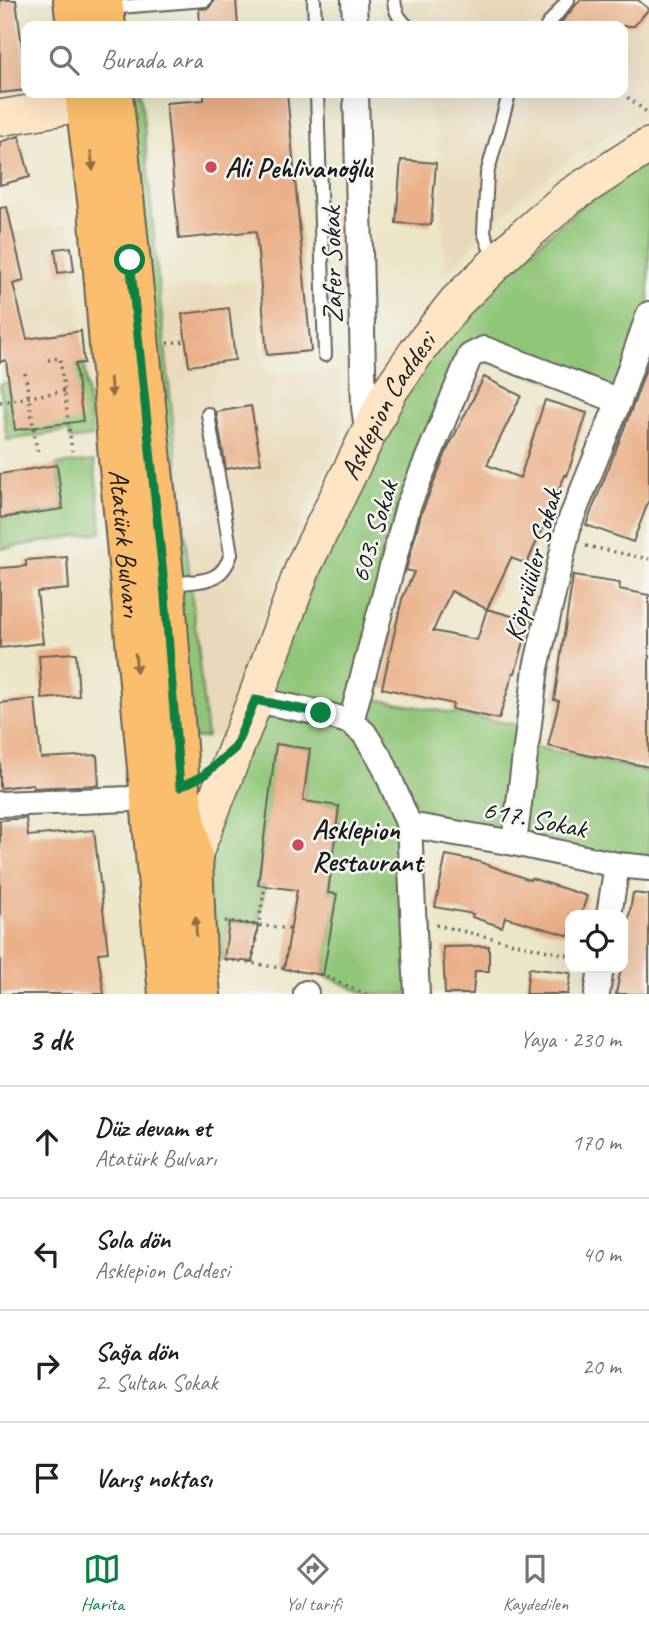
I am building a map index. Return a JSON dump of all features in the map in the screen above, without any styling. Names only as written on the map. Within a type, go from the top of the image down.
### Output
[{"type":"main road","points":[[0,118],[85,98]]},
{"type":"main road","name":"Atatürk Bulvarı","points":[[94,98],[164,584],[164,790],[154,863],[168,994]]},
{"type":"main road","name":"Atatürk Bulvarı","points":[[94,98],[98,208],[110,371],[164,790],[193,858],[201,994]]},
{"type":"main road","name":"Asklepion Caddesi","points":[[193,858],[304,565],[389,392],[456,302],[500,260],[569,197],[649,146]]},
{"type":"main road","name":"Asklepion Caddesi","points":[[164,790],[204,775],[235,748]]},
{"type":"main road","points":[[154,863],[193,858]]},
{"type":"street","points":[[354,0],[355,21]]},
{"type":"street","name":"Zafer Sokak","points":[[356,98],[364,407],[368,435]]},
{"type":"street","name":"Köprülüler Sokak","points":[[514,843],[536,668],[564,542],[619,401],[649,314]]},
{"type":"street","name":"603. Sokak","points":[[351,722],[408,506],[470,356],[484,349],[619,401]]},
{"type":"street","points":[[255,700],[351,722],[364,733],[383,763],[409,825],[417,994]]},
{"type":"street","points":[[0,804],[130,799],[164,790]]},
{"type":"street","name":"617. Sokak","points":[[409,825],[514,843],[617,865],[649,868]]},
{"type":"street","points":[[610,910],[617,865]]},
{"type":"street","points":[[597,994],[600,973]]},
{"type":"lane","points":[[93,12],[205,0]]},
{"type":"lane","points":[[314,0],[315,21]]},
{"type":"lane","points":[[394,0],[398,17],[402,21]]},
{"type":"lane","points":[[551,21],[568,0]]},
{"type":"lane","points":[[317,98],[324,355]]},
{"type":"lane","points":[[500,260],[489,246],[484,232],[487,174],[509,98]]},
{"type":"lane","points":[[164,584],[212,579],[221,573],[230,554],[208,414]]},
{"type":"path","points":[[628,98],[649,114]]},
{"type":"path","points":[[48,360],[60,358],[72,451]]},
{"type":"path","points":[[25,373],[38,456]]},
{"type":"path","points":[[0,402],[64,391]]},
{"type":"path","points":[[564,542],[649,559]]},
{"type":"path","points":[[252,962],[265,886]]},
{"type":"path","points":[[220,920],[290,929]]},
{"type":"path","points":[[414,920],[565,955]]},
{"type":"path","points":[[224,959],[252,962],[308,983],[323,975],[366,994]]},
{"type":"shaded area","points":[[380,0],[649,0],[649,112],[571,158],[484,232],[444,278],[439,132],[423,98],[628,98],[628,21],[386,21]]},
{"type":"shaded area","points":[[69,223],[81,331],[61,366],[84,363],[92,437],[71,440],[69,431],[7,440],[0,384],[49,375],[31,354],[13,284],[24,281],[13,233]]},
{"type":"shaded area","points":[[254,280],[265,374],[340,370],[342,439],[284,555],[223,734],[207,737],[159,291]]},
{"type":"green space","points":[[113,98],[141,98],[159,291],[207,737],[177,740]]},
{"type":"green space","points":[[649,146],[649,314],[619,401],[470,356],[358,696],[529,727],[527,745],[649,772],[649,868],[409,825],[417,994],[366,994],[323,975],[337,895],[328,893],[339,806],[303,801],[310,749],[277,744],[258,885],[265,886],[258,925],[229,922],[224,959],[215,958],[194,897],[235,749],[418,350]]},
{"type":"green space","points":[[84,363],[92,437],[71,440],[69,431],[7,440],[0,384],[49,375],[49,369]]},
{"type":"green space","points":[[94,461],[102,532],[0,549],[0,518],[63,509],[57,465]]},
{"type":"building","points":[[0,0],[16,0],[21,39],[21,91],[0,93]]},
{"type":"building","points":[[214,0],[236,0],[238,21],[200,21],[199,9],[209,8]]},
{"type":"building","points":[[580,0],[638,0],[649,9],[634,26],[628,26],[628,21],[562,21]]},
{"type":"building","points":[[287,98],[311,351],[267,355],[256,231],[179,239],[166,103]]},
{"type":"building","points":[[19,136],[30,177],[0,185],[0,142]]},
{"type":"building","points":[[401,160],[436,163],[431,225],[396,223]]},
{"type":"building","points":[[7,207],[24,281],[13,284],[27,339],[81,331],[84,363],[75,364],[83,421],[15,430],[6,360],[0,362],[0,208]]},
{"type":"building","points":[[71,247],[74,271],[58,273],[55,249]]},
{"type":"building","points":[[229,308],[235,360],[189,366],[182,314]]},
{"type":"building","points":[[649,360],[649,500],[633,542],[586,525]]},
{"type":"building","points":[[484,377],[521,396],[487,465],[520,478],[545,400],[587,413],[567,476],[565,475],[527,564],[511,558],[487,609],[530,621],[499,719],[452,709],[453,704],[382,688],[402,599],[414,572],[406,570],[421,514],[447,450]],"holes":[[[451,591],[487,609],[477,640],[433,631]]]},
{"type":"building","points":[[251,406],[261,463],[226,469],[216,412]]},
{"type":"building","points":[[57,465],[63,509],[0,518],[0,474]]},
{"type":"building","points":[[67,557],[69,589],[37,592],[43,643],[0,648],[0,568],[26,566],[26,560]]},
{"type":"building","points":[[573,576],[620,583],[619,589],[649,595],[649,767],[548,746],[559,701],[554,700]]},
{"type":"building","points":[[76,653],[79,696],[42,699],[39,655]]},
{"type":"building","points":[[35,699],[41,758],[97,755],[99,785],[33,788],[33,784],[0,788],[0,703]]},
{"type":"building","name":"Asklepion Restaurant","points":[[276,744],[310,749],[303,801],[339,806],[328,893],[337,894],[323,975],[284,969],[297,890],[258,885]]},
{"type":"building","points":[[26,818],[28,836],[94,830],[108,952],[98,953],[104,994],[0,994],[0,820]]},
{"type":"building","points":[[446,855],[477,861],[587,896],[583,910],[565,910],[565,935],[505,917],[502,927],[472,917],[473,914],[435,907]]},
{"type":"building","points":[[633,893],[649,895],[649,994],[616,994],[620,973],[628,973],[628,924]]},
{"type":"building","points":[[229,922],[258,925],[252,962],[224,959]]},
{"type":"building","points":[[489,946],[489,971],[475,971],[473,994],[445,994],[443,947]]},
{"type":"building","points":[[529,968],[571,973],[568,994],[526,994]]},
{"type":"place","name":"Ali Pehlivanoğlu","points":[[211,167]]},
{"type":"place","name":"Asklepion Restaurant","points":[[298,845]]},
{"type":"route","points":[[130,260],[164,584],[180,787],[204,775],[235,748],[255,700],[321,713]]}]
